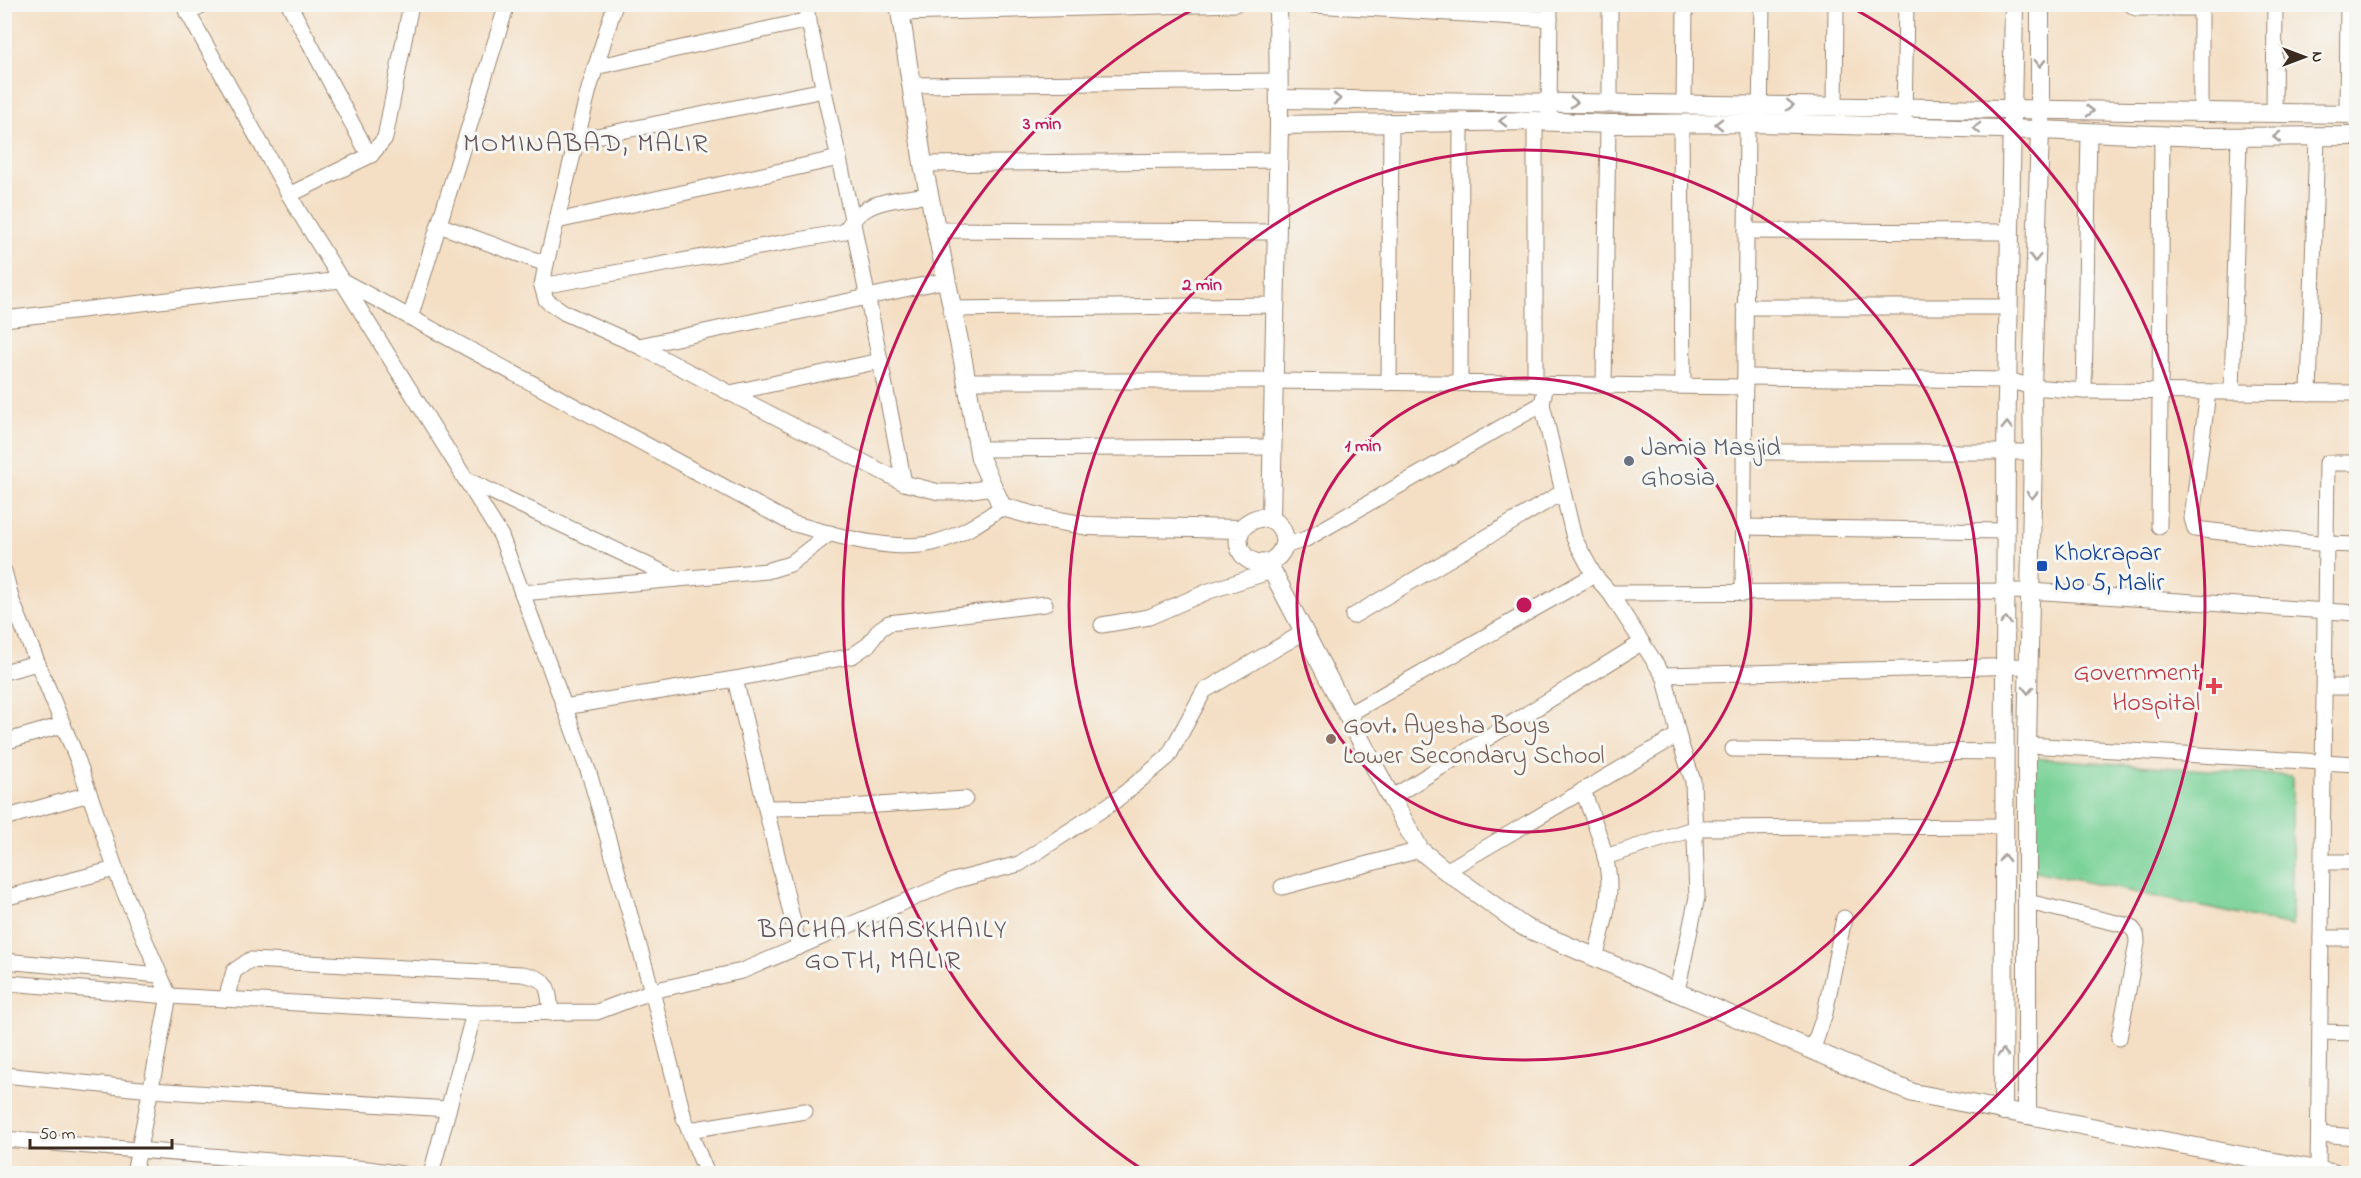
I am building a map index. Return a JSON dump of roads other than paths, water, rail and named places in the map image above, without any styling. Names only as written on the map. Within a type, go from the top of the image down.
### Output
[{"type":"street","points":[[204,4],[185,9],[289,195],[501,536],[589,773],[652,991],[684,1118],[707,1173]]},
{"type":"street","points":[[289,4],[370,155]]},
{"type":"street","points":[[289,195],[370,155],[385,138],[411,4]]},
{"type":"street","points":[[410,318],[507,4]]},
{"type":"street","points":[[615,4],[596,68],[546,264],[542,286],[546,300],[565,313],[639,346],[904,483],[939,492],[959,492],[993,487]]},
{"type":"street","points":[[1002,507],[978,449],[967,381],[923,164],[899,9],[1235,4]]},
{"type":"street","points":[[1272,519],[1279,125],[1278,4]]},
{"type":"street","points":[[1298,4],[1550,12],[1549,101],[1542,121],[1542,404],[1574,538],[1594,575],[1610,593],[1663,675],[1678,735],[1693,781],[1697,897],[1677,991]]},
{"type":"street","points":[[1610,4],[1610,102]]},
{"type":"street","points":[[1684,105],[1685,4]]},
{"type":"street","points":[[1743,594],[1746,231],[1753,124],[1761,104],[1762,4]]},
{"type":"street","points":[[1835,105],[1836,4]]},
{"type":"street","points":[[1904,117],[1906,4]]},
{"type":"street","points":[[2003,1112],[2006,452],[2014,4]]},
{"type":"street","points":[[2027,1116],[2032,387],[2040,129],[2040,4]]},
{"type":"street","points":[[2130,4],[2136,8],[2201,6],[2201,111]]},
{"type":"street","points":[[2274,113],[2276,4]]},
{"type":"street","points":[[1279,125],[1542,121],[1608,124],[1753,124],[2012,110],[2352,113],[2348,4]]},
{"type":"street","points":[[596,68],[807,12],[853,223],[904,483]]},
{"type":"street","points":[[911,85],[1279,90],[1684,105],[1835,105],[1904,117],[2012,129],[2239,138],[2356,136]]},
{"type":"street","points":[[577,140],[824,90]]},
{"type":"street","points":[[1389,383],[1391,122]]},
{"type":"street","points":[[1460,383],[1461,122]]},
{"type":"street","points":[[1604,386],[1608,124]]},
{"type":"street","points":[[1681,124],[1683,386]]},
{"type":"street","points":[[2084,391],[2089,133]]},
{"type":"street","points":[[2158,526],[2162,136]]},
{"type":"street","points":[[2309,393],[2317,137]]},
{"type":"street","points":[[2232,392],[2239,138]]},
{"type":"street","points":[[557,221],[839,158]]},
{"type":"street","points":[[923,164],[1278,160]]},
{"type":"street","points":[[542,286],[843,232],[860,212],[874,205],[929,195]]},
{"type":"street","points":[[439,225],[546,264]]},
{"type":"street","points":[[937,230],[1276,232]]},
{"type":"street","points":[[1746,231],[2009,232]]},
{"type":"street","points":[[4,319],[341,280],[791,522],[857,540],[904,545],[933,543],[974,527],[1002,507]]},
{"type":"street","points":[[639,346],[947,280]]},
{"type":"street","points":[[953,309],[1275,305]]},
{"type":"street","points":[[1744,307],[2008,307]]},
{"type":"street","points":[[730,393],[880,361]]},
{"type":"street","points":[[967,381],[1274,381],[1683,386],[1745,382],[2008,380],[2032,387],[2084,391],[2356,393]]},
{"type":"street","points":[[2208,392],[2192,518],[2195,529],[2326,544],[2356,545]]},
{"type":"street","points":[[1284,546],[1306,539],[1542,404]]},
{"type":"street","points":[[978,449],[1273,447]]},
{"type":"street","points":[[1744,452],[2033,452]]},
{"type":"street","points":[[2318,1170],[2327,463],[2356,463]]},
{"type":"street","points":[[465,479],[678,580]]},
{"type":"street","points":[[1353,616],[1563,492]]},
{"type":"street","points":[[1002,507],[1043,518],[1088,526],[1241,529]]},
{"type":"street","points":[[1102,625],[1149,617],[1270,567],[1284,546],[1282,529],[1272,519],[1256,517],[1248,521],[1241,529],[1238,545],[1241,552],[1252,562],[1270,567],[1420,850],[1524,927],[1912,1092],[2284,1169],[2337,1173]]},
{"type":"street","points":[[1743,527],[2006,531]]},
{"type":"street","points":[[522,593],[767,571],[783,567],[830,533]]},
{"type":"street","points":[[4,571],[8,602],[63,725],[115,869],[169,996],[134,1173]]},
{"type":"street","points":[[1347,715],[1594,575]]},
{"type":"street","points":[[1610,593],[2030,591],[2356,613]]},
{"type":"street","points":[[564,707],[735,679],[852,656],[868,645],[880,629],[889,623],[1045,604]]},
{"type":"street","points":[[8,983],[169,996],[474,1013],[597,1012],[652,991],[742,971],[953,881],[1019,864],[1115,801],[1168,757],[1204,692],[1304,632]]},
{"type":"street","points":[[1391,798],[1641,643]]},
{"type":"street","points":[[4,672],[37,663]]},
{"type":"street","points":[[1663,675],[2029,666]]},
{"type":"street","points":[[735,679],[799,947]]},
{"type":"street","points":[[2325,687],[2356,687]]},
{"type":"street","points":[[4,742],[63,725]]},
{"type":"street","points":[[1446,871],[1678,735]]},
{"type":"street","points":[[2028,746],[2356,764]]},
{"type":"street","points":[[1733,749],[2005,752]]},
{"type":"street","points":[[1583,790],[1605,857],[1609,887],[1605,920],[1595,958]]},
{"type":"street","points":[[4,818],[89,794]]},
{"type":"street","points":[[766,808],[849,807],[965,799]]},
{"type":"street","points":[[1605,857],[1696,828],[2004,826]]},
{"type":"street","points":[[1282,887],[1420,850]]},
{"type":"street","points":[[2322,862],[2356,862]]},
{"type":"street","points":[[4,898],[115,869]]},
{"type":"street","points":[[2028,902],[2134,929],[2137,943],[2119,1038]]},
{"type":"street","points":[[1812,1051],[1825,1013],[1844,918]]},
{"type":"street","points":[[2321,938],[2356,938]]},
{"type":"street","points":[[226,999],[234,971],[250,960],[522,974],[539,977],[549,988],[551,1013]]},
{"type":"street","points":[[4,961],[160,975]]},
{"type":"street","points":[[431,1173],[474,1013]]},
{"type":"street","points":[[2320,1032],[2356,1033]]},
{"type":"street","points":[[4,1075],[151,1090],[448,1109]]},
{"type":"street","points":[[689,1130],[805,1111]]},
{"type":"street","points":[[2319,1134],[2356,1137]]},
{"type":"street","points":[[4,1139],[402,1173]]},
{"type":"place","name":"Jamia Masjid Ghosia","points":[[1629,461]]},
{"type":"place","name":"Khokrapar No 5, Malir","points":[[2042,566]]},
{"type":"place","name":"Government Hospital","points":[[2214,686]]},
{"type":"place","name":"Govt. Ayesha Boys Lower Secondary School","points":[[1331,739]]},
{"type":"district","name":"MOMINABAD, MALIR","points":[[586,142]]},
{"type":"district","name":"BACHA KHASKHAILY GOTH, MALIR","points":[[883,944]]}]
